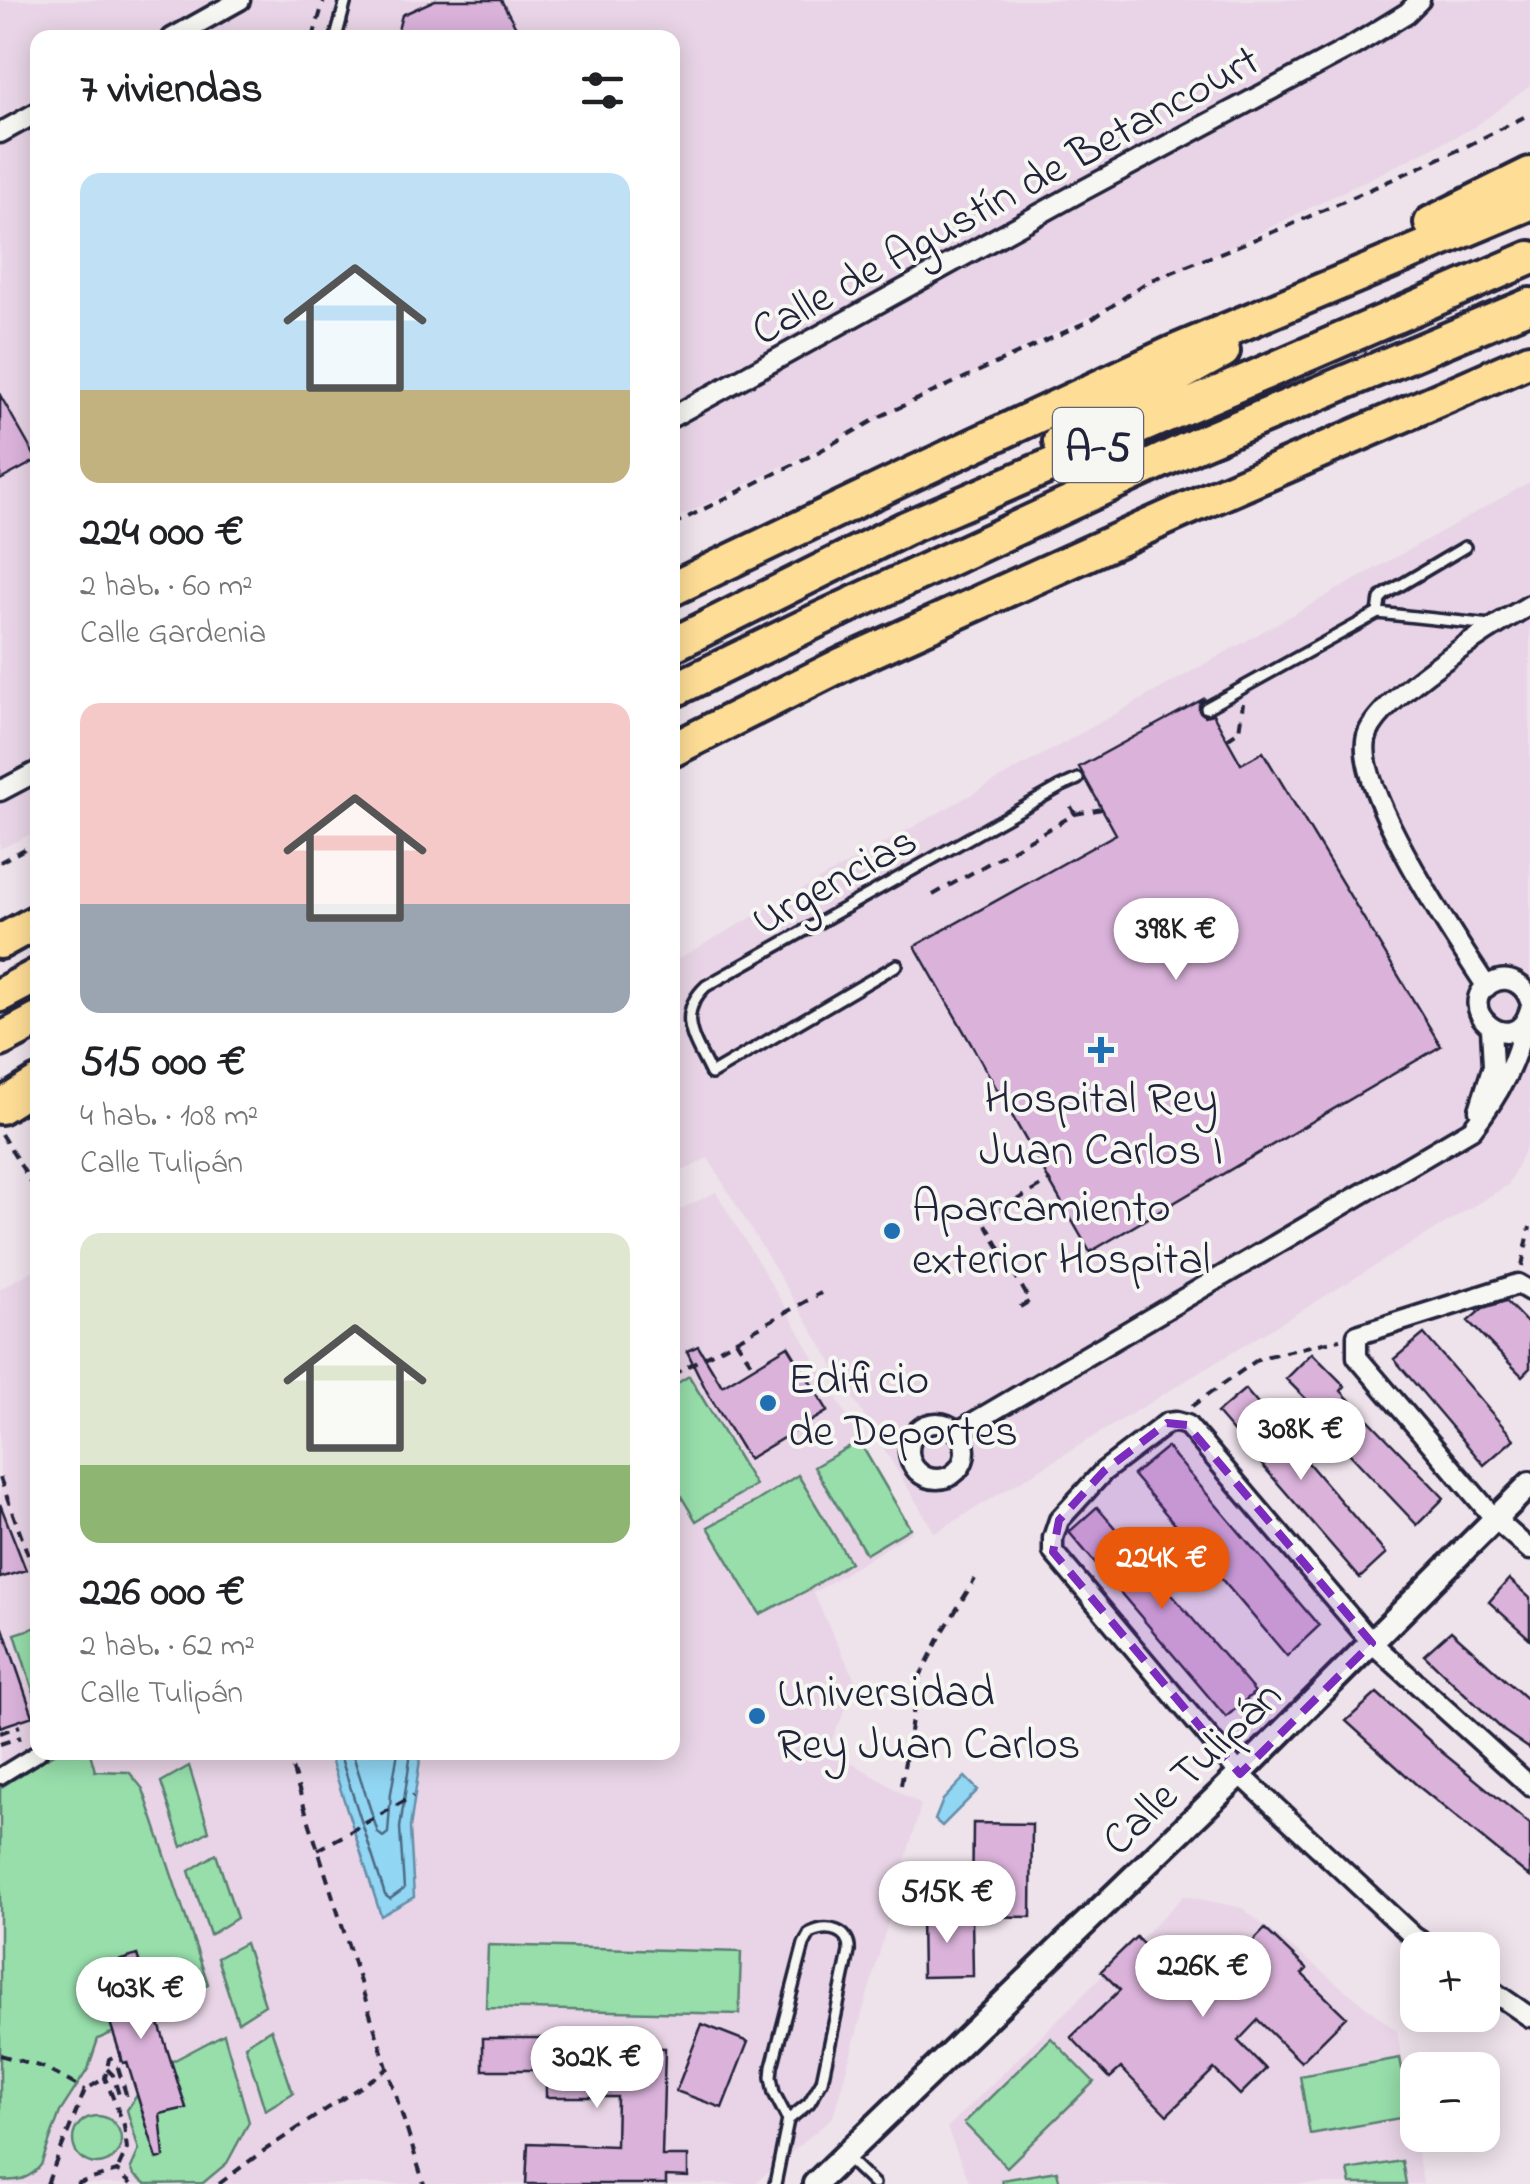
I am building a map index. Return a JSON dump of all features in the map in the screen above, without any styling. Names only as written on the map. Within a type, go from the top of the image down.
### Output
[{"type":"highway","points":[[1172,353],[1309,277],[1530,174]]},
{"type":"highway","points":[[680,585],[1172,353],[1530,203]]},
{"type":"highway","name":"A-5","points":[[680,640],[906,528],[1530,258]]},
{"type":"highway","points":[[906,528],[1354,278]]},
{"type":"highway","name":"A-5","points":[[680,687],[1198,444],[1530,305]]},
{"type":"highway","points":[[680,746],[843,664],[1530,360]]},
{"type":"highway","points":[[0,942],[30,925]]},
{"type":"highway","points":[[0,995],[30,978]]},
{"type":"highway","points":[[0,1040],[30,1024]]},
{"type":"highway","points":[[0,1092],[30,1077]]},
{"type":"highway","points":[[0,1107],[30,1089]]},
{"type":"street","points":[[186,30],[240,0]]},
{"type":"street","name":"Calle de Agustín de Betancourt","points":[[680,413],[1353,46],[1407,4]]},
{"type":"street","points":[[0,133],[30,116]]},
{"type":"street","points":[[1486,987],[1398,840],[1374,787],[1364,752],[1366,735],[1394,700],[1494,626],[1530,605]]},
{"type":"street","points":[[0,791],[30,775]]},
{"type":"street","points":[[1527,1016],[1508,1031],[1491,1028],[1482,1019],[1480,997],[1486,987],[1498,980],[1512,981],[1523,988],[1530,1000]]},
{"type":"street","points":[[957,1432],[1472,1129],[1490,1106],[1510,1068],[1527,1016]]},
{"type":"street","points":[[1472,1129],[1493,1066],[1491,1028]]},
{"type":"street","points":[[1524,1288],[1357,1335],[1356,1358],[1495,1520],[1530,1550]]},
{"type":"street","points":[[1410,1932],[1240,1774],[1053,1552],[1059,1520],[1104,1471],[1168,1423],[1187,1425],[1372,1643],[1530,1786]]},
{"type":"street","name":"Calle Tulipán","points":[[816,2184],[1240,1774],[1530,1484]]},
{"type":"street","points":[[0,1776],[30,1758]]},
{"type":"street","points":[[1500,1996],[1530,2017]]},
{"type":"lane","points":[[338,30],[346,0]]},
{"type":"lane","points":[[1378,612],[1384,596],[1466,547]]},
{"type":"lane","points":[[1206,708],[1378,612],[1494,626]]},
{"type":"lane","name":"Urgencias","points":[[896,965],[711,1074],[688,1021],[693,1002],[706,986],[1078,779]]},
{"type":"lane","points":[[776,2184],[788,2120],[774,2093],[772,2066],[804,1944],[810,1933],[825,1928],[847,1937],[850,1952],[822,2082],[809,2102],[788,2120]]},
{"type":"lane","points":[[845,2156],[874,2184]]},
{"type":"path","points":[[315,30],[324,0]]},
{"type":"path","points":[[680,521],[883,415],[1092,320],[1147,282],[1288,226],[1465,148],[1530,114]]},
{"type":"path","points":[[1227,739],[1239,731],[1244,693]]},
{"type":"path","points":[[1064,796],[1074,814]]},
{"type":"path","points":[[932,895],[1074,814],[1102,809]]},
{"type":"path","points":[[0,862],[30,846]]},
{"type":"path","points":[[1,1134],[30,1180]]},
{"type":"path","points":[[1020,1306],[1030,1301],[983,1219],[1050,1181]]},
{"type":"path","points":[[1524,1288],[1530,1226]]},
{"type":"path","points":[[680,1372],[821,1293]]},
{"type":"path","points":[[1168,1423],[1260,1358],[1357,1335]]},
{"type":"path","points":[[736,1340],[754,1367]]},
{"type":"path","points":[[0,1478],[30,1560]]},
{"type":"path","points":[[900,1785],[919,1678],[975,1580]]},
{"type":"path","points":[[0,1733],[20,1726]]},
{"type":"path","points":[[0,1744],[20,1737]]},
{"type":"path","points":[[290,1760],[424,2184]]},
{"type":"path","points":[[318,1850],[414,1796]]},
{"type":"path","points":[[76,2184],[117,2170],[127,2149],[124,2125],[105,2078],[107,2068],[109,2059],[120,2053],[122,2066],[118,2068],[126,2094],[119,2096],[107,2068]]},
{"type":"path","points":[[0,2055],[42,2067],[85,2090]]},
{"type":"path","points":[[219,2184],[387,2069]]},
{"type":"path","points":[[47,2184],[85,2090],[105,2078]]},
{"type":"path","points":[[117,2170],[131,2184]]},
{"type":"highlighted area","points":[[1167,1423],[1187,1425],[1372,1643],[1240,1774],[1053,1552],[1059,1520],[1104,1471]]},
{"type":"shaded area","points":[[0,0],[1530,0],[1530,86],[1473,128],[680,517],[680,30],[30,30],[30,835],[0,849]]},
{"type":"shaded area","name":"Hospital Rey Juan Carlos I","points":[[1530,482],[1530,1138],[1508,1185],[935,1533],[708,1158],[680,1172],[680,958]]},
{"type":"shaded area","name":"Universidad Rey Juan Carlos","points":[[716,1192],[912,1532],[813,1593],[857,1684],[828,1748],[921,1805],[833,2117],[754,2184],[0,2184],[0,1289],[30,1272],[30,1760],[680,1760],[680,1210]]},
{"type":"shaded area","points":[[1184,1896],[1242,1908],[1397,2031],[1401,2052],[1400,2152],[1418,2152],[1423,2184],[970,2184],[947,2128]]},
{"type":"green space","points":[[689,1376],[755,1485],[696,1521],[680,1495],[680,1382]]},
{"type":"green space","points":[[859,1441],[910,1528],[866,1554],[814,1467]]},
{"type":"green space","points":[[798,1475],[850,1562],[808,1590],[760,1614],[708,1527]]},
{"type":"green space","points":[[30,1629],[30,1681],[15,1634]]},
{"type":"green space","points":[[44,1760],[92,1760],[95,1771],[129,1772],[143,1789],[208,1984],[156,2013],[137,1955],[93,1969],[114,2032],[98,2039],[88,2069],[60,2112],[41,2165],[32,2174],[12,2180],[0,2180],[0,1788]]},
{"type":"green space","points":[[189,1766],[209,1831],[182,1847],[161,1782]]},
{"type":"green space","points":[[216,1854],[237,1918],[210,1935],[189,1871]]},
{"type":"green space","points":[[245,1943],[265,2005],[238,2022],[217,1958]]},
{"type":"green space","points":[[488,1945],[741,1952],[739,2014],[486,2008]]},
{"type":"green space","points":[[271,2029],[293,2093],[265,2110],[245,2045]]},
{"type":"green space","points":[[224,2034],[249,2122],[227,2163],[203,2183],[146,2184],[131,2168],[139,2150],[127,2110],[137,2095],[150,2136],[160,2114],[186,2107],[171,2062]]},
{"type":"green space","points":[[1051,2038],[1094,2082],[1007,2167],[964,2123]]},
{"type":"green space","points":[[1400,2058],[1400,2118],[1310,2134],[1300,2076]]},
{"type":"green space","points":[[97,2116],[114,2123],[121,2140],[114,2157],[97,2164],[80,2157],[73,2140],[80,2123]]},
{"type":"green space","points":[[1402,2161],[1406,2184],[1351,2184],[1348,2170]]},
{"type":"green space","points":[[1057,2171],[1060,2184],[1003,2184],[1002,2180]]},
{"type":"water","points":[[331,1760],[420,1760],[410,1828],[414,1897],[381,1916]]},
{"type":"water","points":[[965,1777],[978,1790],[942,1826],[935,1820],[943,1800]]},
{"type":"building","points":[[435,0],[501,0],[518,30],[398,30],[402,15]]},
{"type":"building","points":[[0,395],[30,448],[30,464],[0,480]]},
{"type":"building","points":[[1205,698],[1199,711],[1205,716],[1213,714],[1241,764],[1263,752],[1441,1046],[1090,1252],[915,946],[1116,834],[1079,767]]},
{"type":"building","points":[[1506,1301],[1530,1326],[1530,1368],[1522,1376],[1468,1321],[1483,1308]]},
{"type":"building","points":[[1424,1334],[1514,1439],[1484,1465],[1394,1359]]},
{"type":"building","name":"Edificio de Deportes","points":[[698,1346],[722,1386],[788,1346],[828,1411],[748,1459],[687,1351]]},
{"type":"building","points":[[1312,1353],[1345,1386],[1341,1391],[1444,1498],[1417,1525],[1314,1416],[1319,1412],[1286,1379]]},
{"type":"building","points":[[1245,1389],[1386,1554],[1360,1578],[1217,1413]]},
{"type":"building","points":[[1167,1447],[1319,1626],[1287,1656],[1133,1475]]},
{"type":"building","points":[[0,1504],[26,1570],[0,1578]]},
{"type":"building","points":[[1097,1507],[1255,1692],[1226,1717],[1069,1532]]},
{"type":"building","points":[[1509,1579],[1530,1598],[1530,1639],[1489,1602]]},
{"type":"building","points":[[0,1628],[3,1628],[30,1717],[0,1727]]},
{"type":"building","points":[[1451,1631],[1530,1702],[1530,1749],[1504,1731],[1424,1655]]},
{"type":"building","points":[[1377,1693],[1530,1824],[1530,1877],[1418,1786],[1346,1721]]},
{"type":"building","points":[[973,1823],[1032,1824],[1031,1917],[972,1916]]},
{"type":"building","points":[[972,1916],[973,1976],[922,1977],[921,1917]]},
{"type":"building","points":[[1265,1929],[1307,1969],[1302,1974],[1346,2017],[1301,2062],[1258,2020],[1238,2041],[1266,2069],[1240,2095],[1214,2069],[1167,2115],[1121,2068],[1110,2078],[1071,2037],[1120,1990],[1101,1971],[1136,1937],[1197,1999]]},
{"type":"building","points":[[137,1955],[186,2108],[160,2114],[164,2157],[157,2159],[93,1969]]},
{"type":"building","points":[[702,2024],[748,2042],[722,2108],[676,2091]]},
{"type":"building","points":[[483,2038],[547,2038],[547,2050],[665,2048],[662,2156],[688,2156],[688,2177],[666,2176],[666,2184],[526,2184],[528,2143],[616,2146],[617,2097],[546,2097],[546,2070],[483,2070]]},
{"type":"place","name":"Hospital Rey Juan Carlos I","points":[[1101,1050]]},
{"type":"place","name":"Aparcamiento exterior Hospital","points":[[892,1231]]},
{"type":"place","name":"Edificio de Deportes","points":[[768,1403]]},
{"type":"place","name":"Universidad Rey Juan Carlos","points":[[757,1716]]}]
